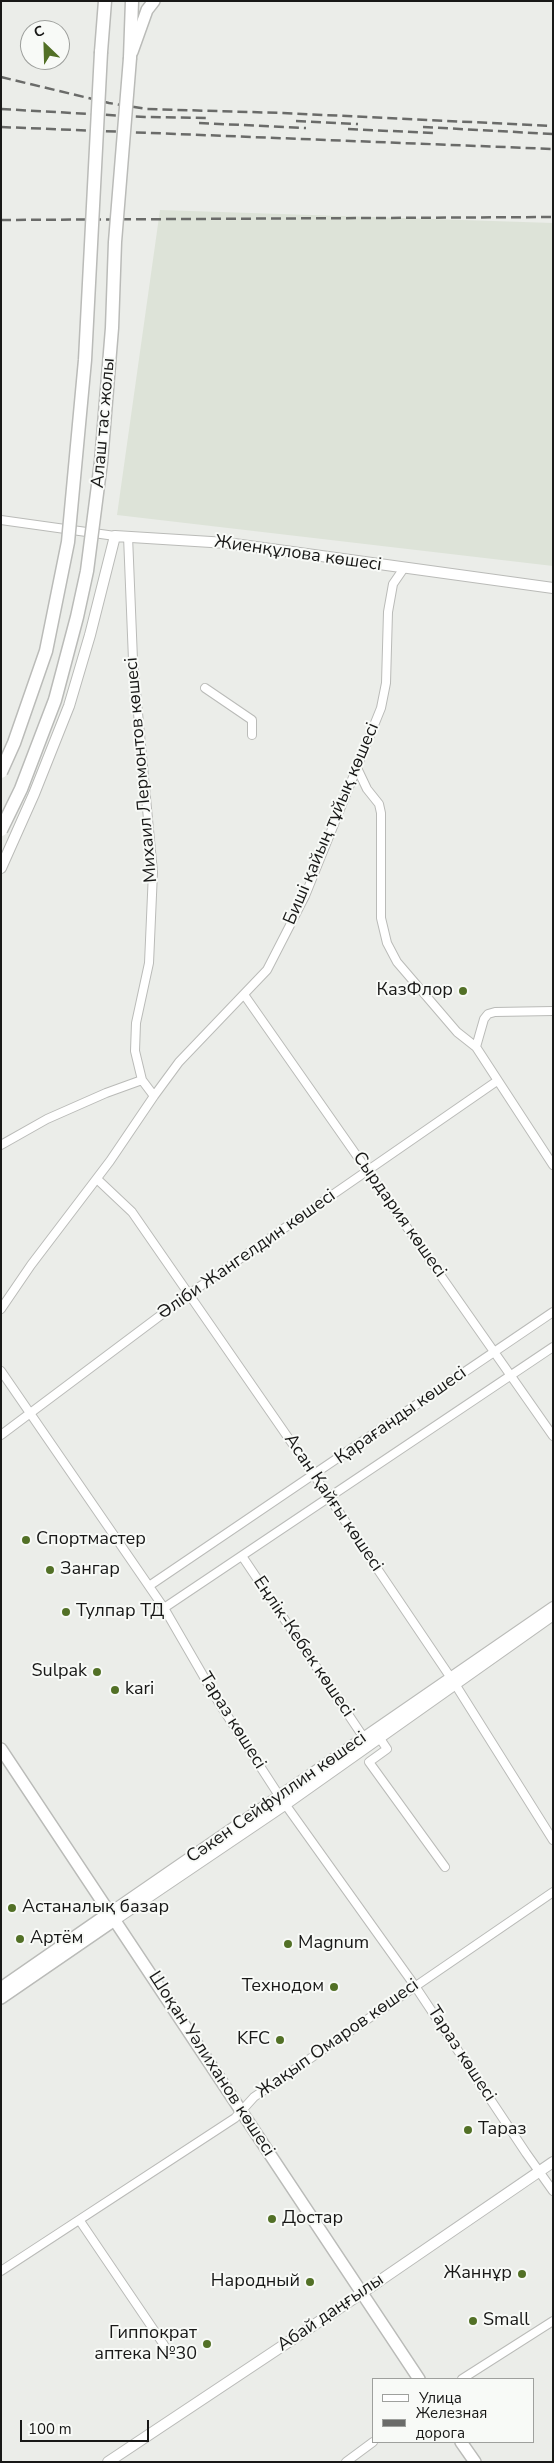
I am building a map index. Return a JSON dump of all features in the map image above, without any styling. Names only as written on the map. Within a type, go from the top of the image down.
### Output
[{"type":"main road","name":"Алаш тас жолы","points":[[1,772],[14,743],[46,651],[68,542],[85,360],[105,1]]},
{"type":"main road","name":"Алаш тас жолы","points":[[1,830],[21,789],[54,700],[73,634],[87,571],[101,462],[112,338],[116,242],[130,58],[132,1]]},
{"type":"main road","points":[[130,58],[148,10],[154,1]]},
{"type":"main road","name":"Шоқан Уәлиханов көшесі","points":[[1,1749],[114,1913],[418,2378]]},
{"type":"main road","name":"Сәкен Сейфуллин көшесі","points":[[1,1988],[114,1913]]},
{"type":"main road","name":"Сәкен Сейфуллин көшесі","points":[[1,1998],[114,1913]]},
{"type":"main road","points":[[462,2443],[475,2462]]},
{"type":"street","name":"Жиенқұлова көшесі","points":[[1,520],[115,536],[228,543],[553,588]]},
{"type":"street","points":[[1,868],[34,794],[69,706],[90,635],[115,536]]},
{"type":"street","name":"Михаил Лермонтов көшесі","points":[[128,536],[133,660],[153,872],[149,963],[136,1023],[135,1052],[142,1080],[154,1096]]},
{"type":"street","name":"Биші қайың тұйық көшесі","points":[[154,1096],[179,1062],[227,1011],[245,996],[266,970],[305,896],[381,708],[386,683],[388,612],[394,584],[404,568]]},
{"type":"street","points":[[205,688],[252,720],[252,735]]},
{"type":"street","points":[[357,768],[367,788],[379,804],[381,813],[380,903],[383,931],[387,943],[397,962],[443,1016],[476,1047],[553,1165]]},
{"type":"street","name":"Сырдария көшесі","points":[[245,996],[553,1436]]},
{"type":"street","points":[[476,1047],[484,1019],[488,1014],[495,1012],[553,1011]]},
{"type":"street","points":[[1,1145],[47,1118],[106,1092],[142,1080]]},
{"type":"street","name":"Әліби Жангелдин көшесі","points":[[1,1435],[189,1294],[497,1081]]},
{"type":"street","points":[[1,1309],[31,1265],[97,1179],[154,1096]]},
{"type":"street","name":"Асан Қайғы көшесі","points":[[97,1179],[132,1212],[314,1475],[453,1680],[553,1840]]},
{"type":"street","name":"Қарағанды көшесі","points":[[149,1586],[553,1312]]},
{"type":"street","name":"Қарағанды көшесі","points":[[164,1608],[553,1347]]},
{"type":"street","name":"Тараз көшесі","points":[[1,1371],[164,1608],[219,1703],[283,1800],[415,1986],[538,2172],[553,2191]]},
{"type":"street","name":"Еңлік-Кебек көшесі","points":[[242,1556],[364,1738]]},
{"type":"street","name":"Сәкен Сейфуллин көшесі","points":[[114,1913],[379,1737],[553,1607]]},
{"type":"street","name":"Сәкен Сейфуллин көшесі","points":[[283,1800],[364,1738],[552,1619]]},
{"type":"street","points":[[379,1737],[387,1749],[370,1762],[445,1867]]},
{"type":"street","name":"Жақып Омаров көшесі","points":[[1,2271],[235,2118],[254,2097],[553,1892]]},
{"type":"street","name":"Абай даңғылы","points":[[108,2462],[362,2293],[553,2162]]},
{"type":"street","points":[[80,2221],[164,2345]]},
{"type":"street","points":[[464,2378],[553,2321]]},
{"type":"street","points":[[346,2462],[373,2443]]},
{"type":"shaded area","points":[[160,210],[553,223],[553,566],[117,515]]},
{"type":"railway","points":[[1,77],[109,103],[147,109],[283,113],[553,126]]},
{"type":"railway","points":[[1,109],[145,117],[206,118]]},
{"type":"railway","points":[[296,121],[358,124]]},
{"type":"railway","points":[[199,123],[306,128]]},
{"type":"railway","points":[[1,127],[553,149]]},
{"type":"railway","points":[[423,127],[553,134]]},
{"type":"railway","points":[[348,129],[433,133]]},
{"type":"railway","points":[[1,220],[553,217]]},
{"type":"place","name":"КазФлор","points":[[463,991]]},
{"type":"place","name":"Спортмастер","points":[[26,1540]]},
{"type":"place","name":"Зангар","points":[[50,1570]]},
{"type":"place","name":"Тулпар ТД","points":[[66,1612]]},
{"type":"place","name":"Sulpak","points":[[97,1672]]},
{"type":"place","name":"kari","points":[[115,1690]]},
{"type":"place","name":"Астаналық базар","points":[[12,1908]]},
{"type":"place","name":"Артём","points":[[20,1939]]},
{"type":"place","name":"Magnum","points":[[288,1944]]},
{"type":"place","name":"Технодом","points":[[334,1987]]},
{"type":"place","name":"KFC","points":[[280,2040]]},
{"type":"place","name":"Тараз","points":[[468,2130]]},
{"type":"place","name":"Достар","points":[[272,2219]]},
{"type":"place","name":"Жаннұр","points":[[522,2274]]},
{"type":"place","name":"Народный","points":[[310,2282]]},
{"type":"place","name":"Small","points":[[473,2321]]},
{"type":"place","name":"Гиппократ аптека №30","points":[[207,2344]]}]
